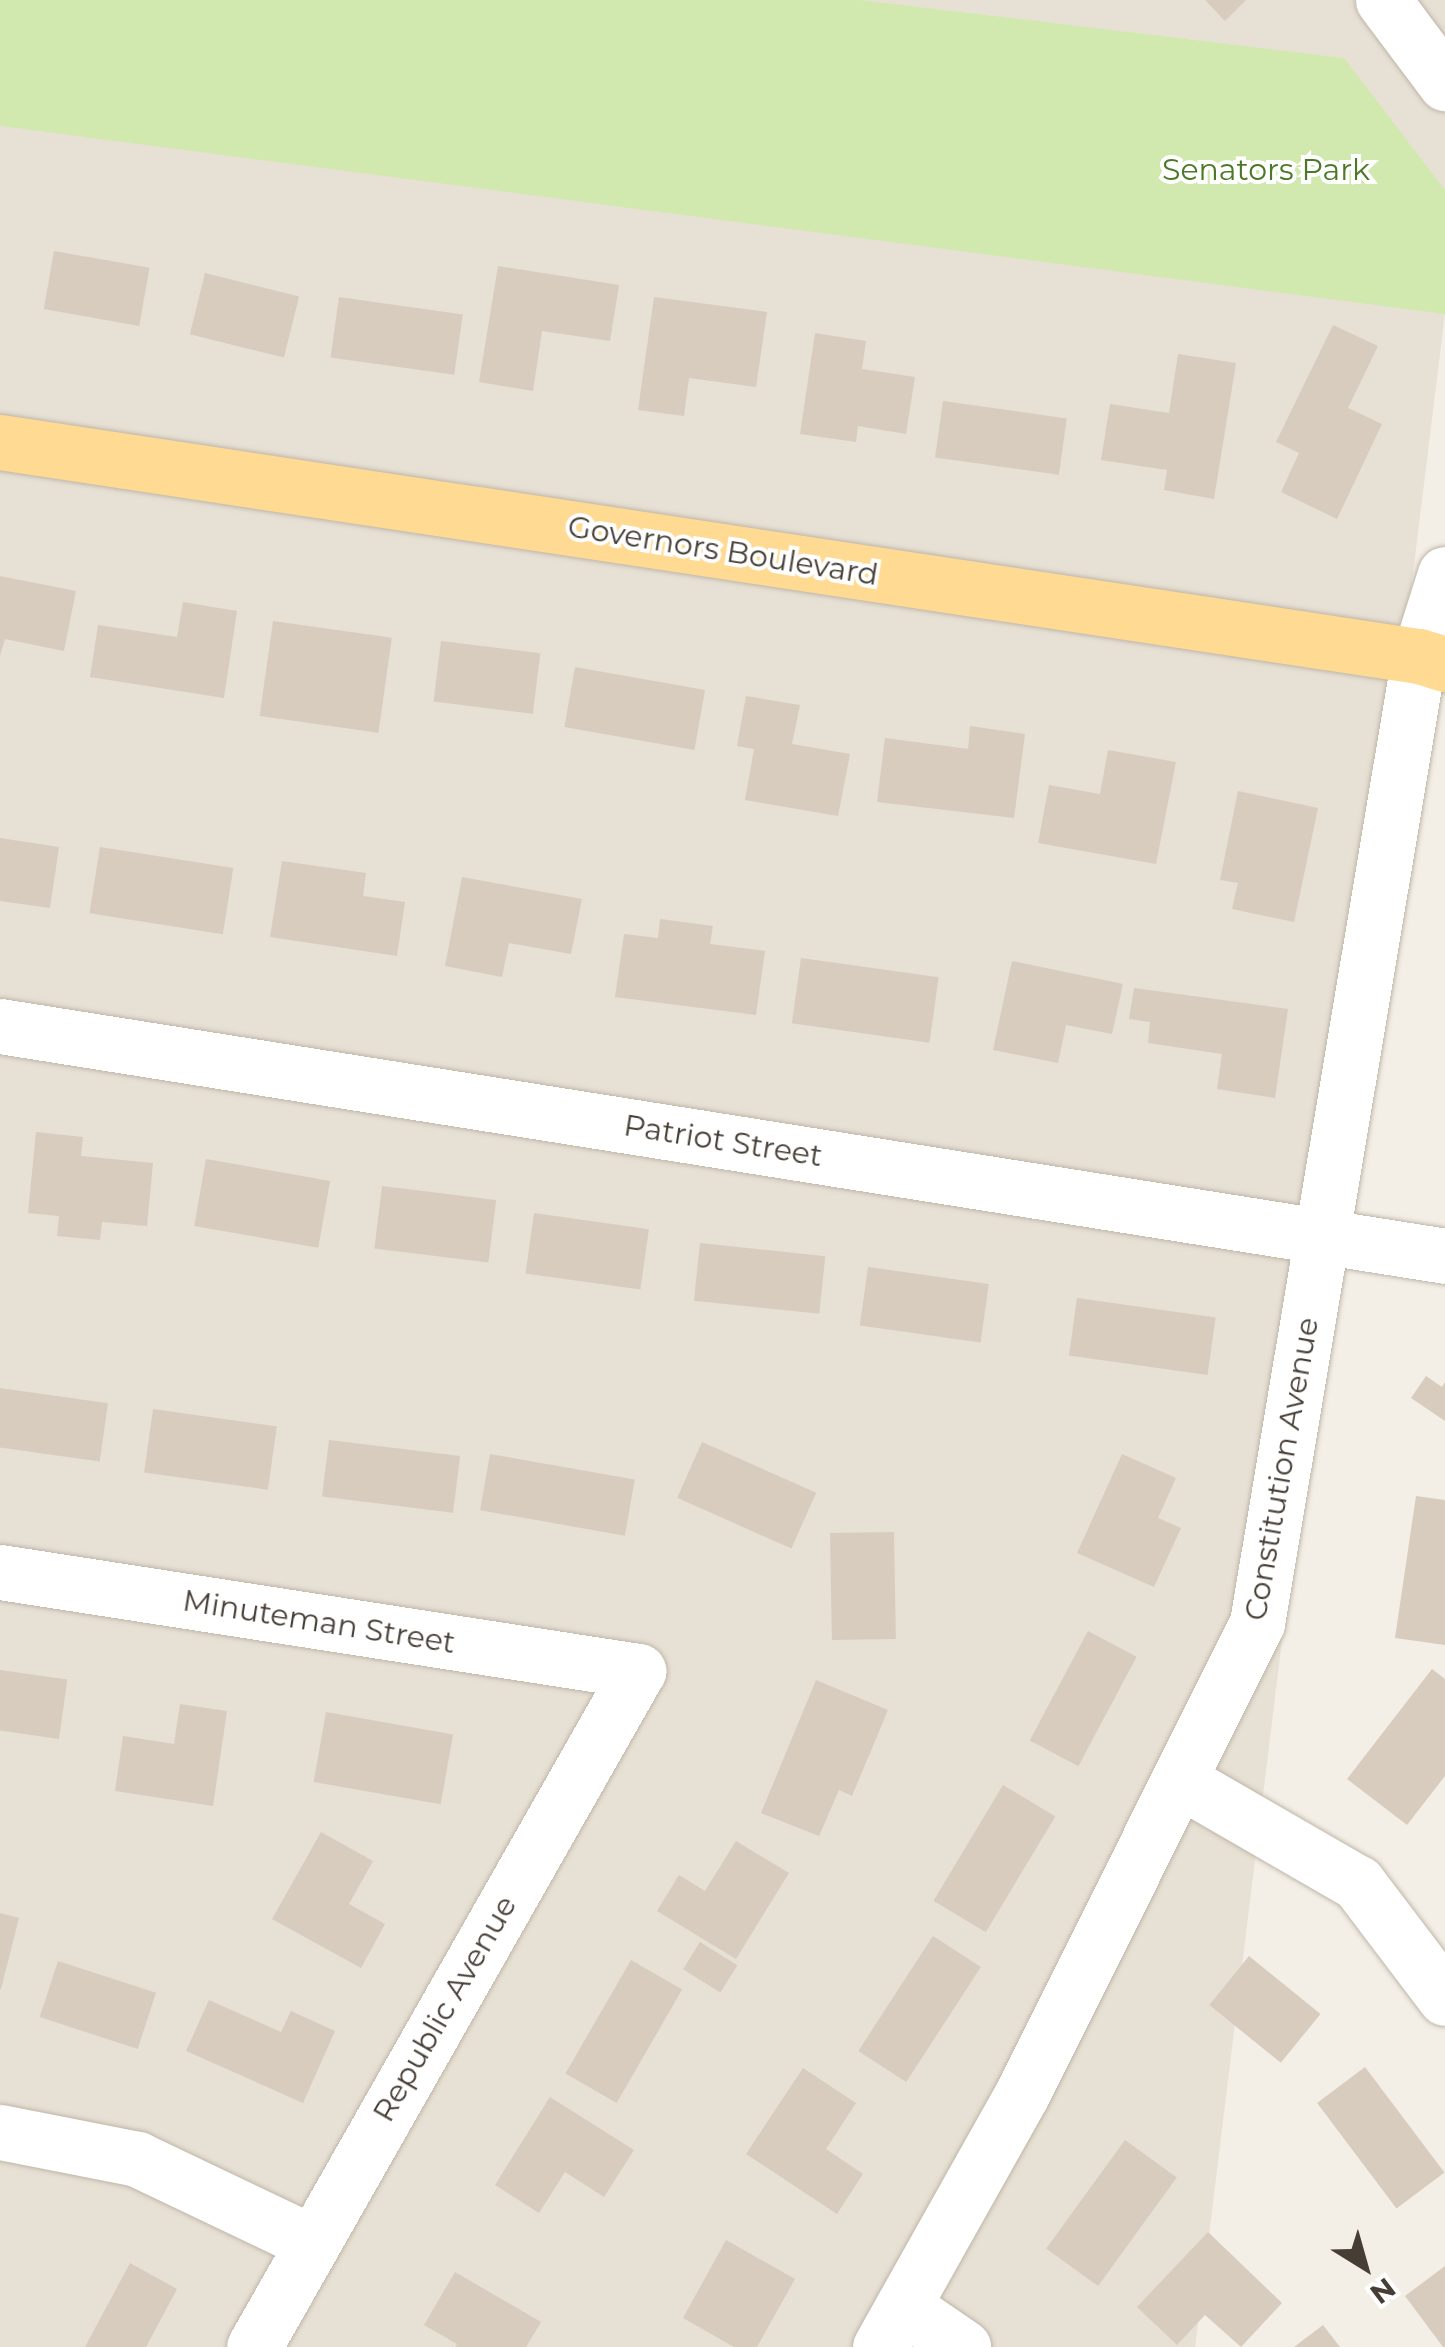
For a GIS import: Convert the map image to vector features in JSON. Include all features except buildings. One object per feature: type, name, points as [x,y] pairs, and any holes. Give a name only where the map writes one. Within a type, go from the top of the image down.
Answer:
[{"type":"main road","name":"Governors Boulevard","points":[[0,442],[1432,660]]},
{"type":"street","points":[[1383,0],[1445,83]]},
{"type":"street","name":"Constitution Avenue","points":[[892,2327],[1022,2094],[1257,1623],[1445,574]]},
{"type":"street","name":"Patriot Street","points":[[0,1026],[1445,1256]]},
{"type":"street","name":"Minuteman Street","points":[[0,1572],[638,1671]]},
{"type":"street","name":"Republic Avenue","points":[[254,2347],[638,1671]]},
{"type":"street","points":[[1181,1781],[1358,1883],[1445,1998]]},
{"type":"street","points":[[0,2132],[137,2159],[311,2242]]},
{"type":"street","points":[[892,2327],[963,2347]]},
{"type":"shaded area","points":[[861,0],[1445,0],[1445,190],[1343,58]]},
{"type":"shaded area","points":[[0,126],[1445,303],[1195,2347],[0,2347]]},
{"type":"green space","name":"Senators Park","points":[[0,0],[861,0],[1344,58],[1445,190],[1445,314],[0,126]]}]
